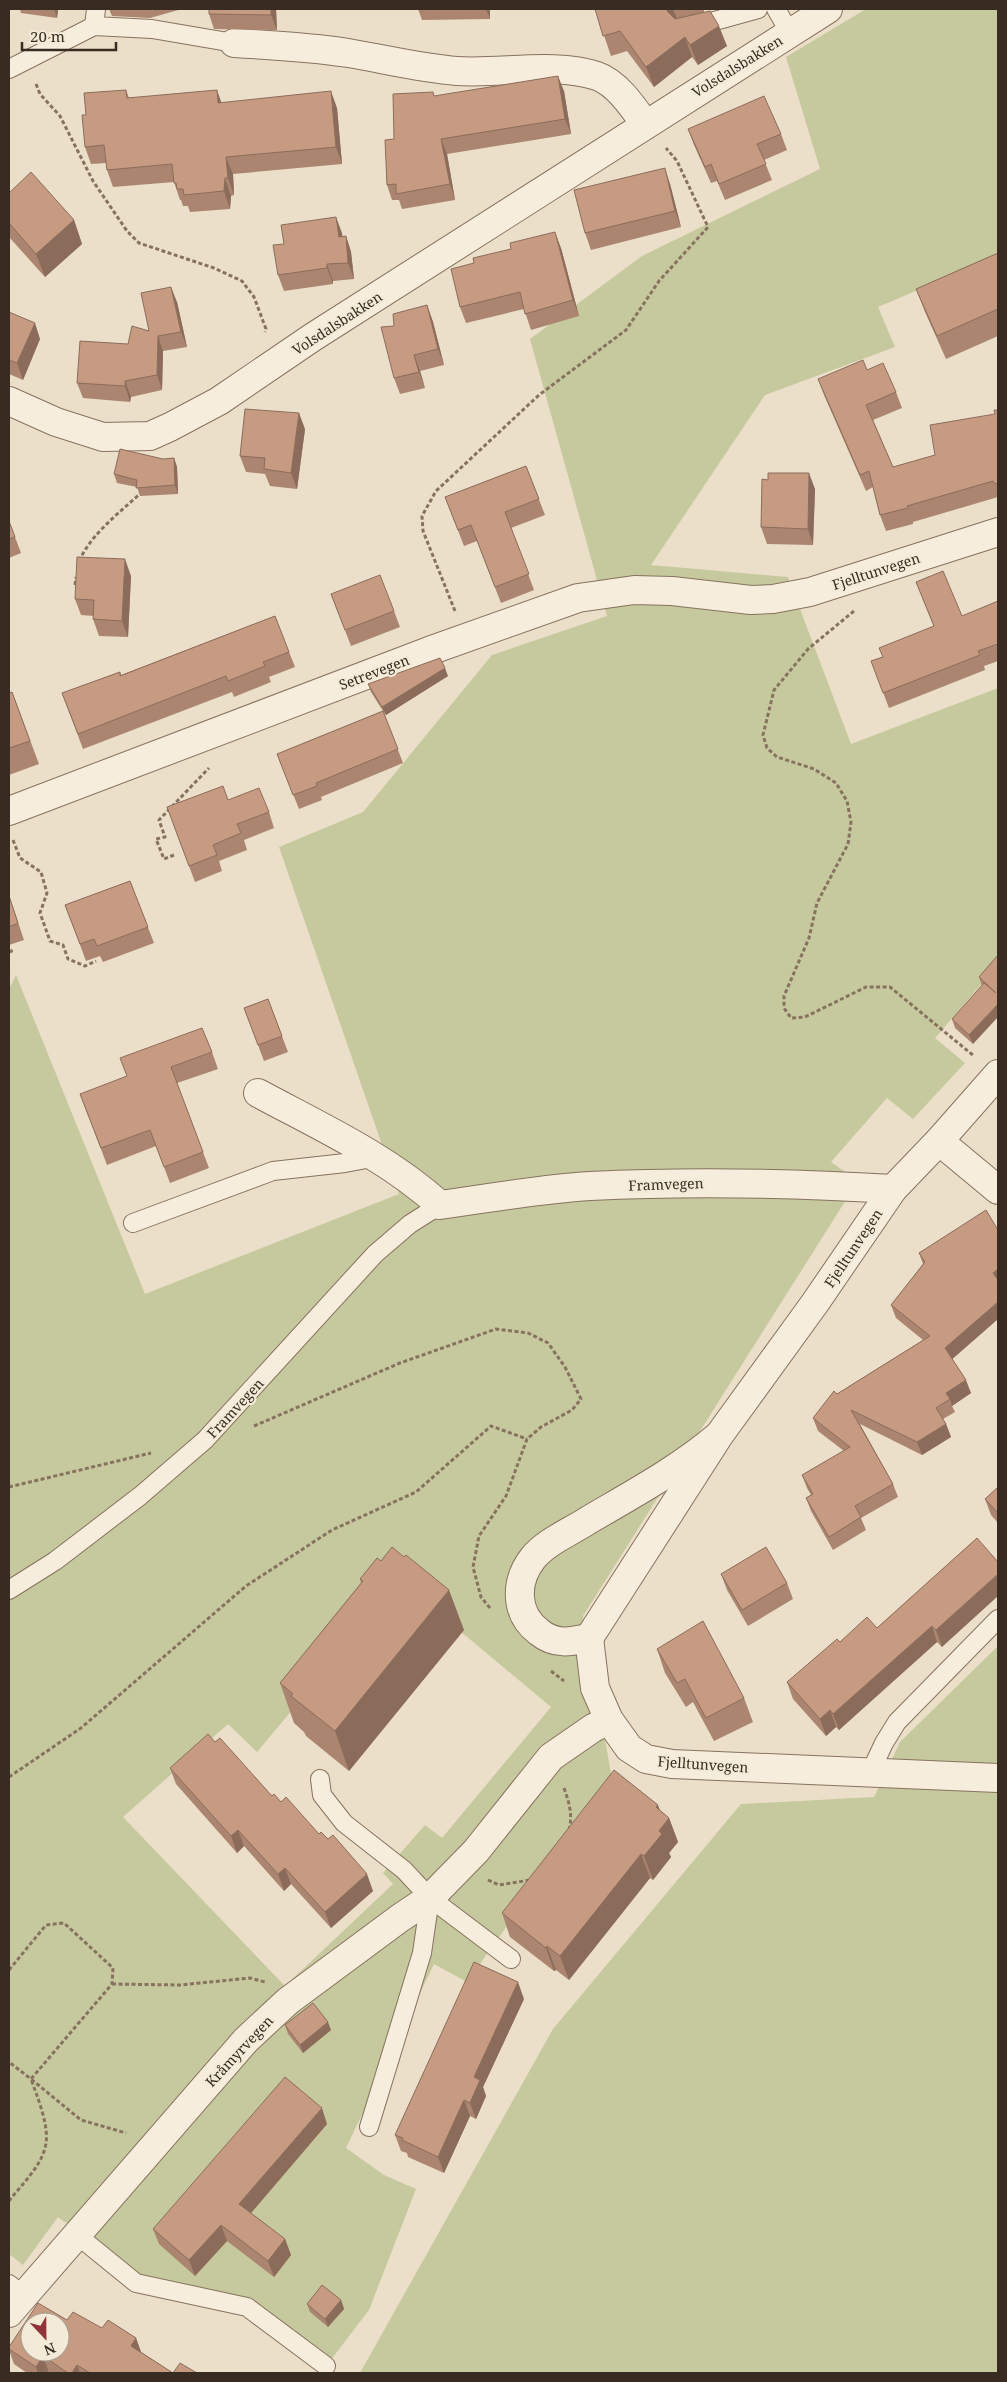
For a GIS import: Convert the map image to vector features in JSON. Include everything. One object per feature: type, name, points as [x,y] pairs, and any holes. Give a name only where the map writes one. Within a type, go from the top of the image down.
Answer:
[{"type":"street","name":"Volsdalsbakken","points":[[9,401],[56,422],[103,437],[129,438],[156,433],[219,401],[313,337],[828,9]]},
{"type":"street","points":[[234,43],[349,53],[425,68],[459,71],[581,72],[605,79],[626,98],[645,124]]},
{"type":"street","name":"Fjelltunvegen","points":[[751,600],[773,599],[810,592],[998,532]]},
{"type":"street","name":"Setrevegen","points":[[9,821],[207,737],[429,651],[578,598],[634,590],[672,590],[751,600]]},
{"type":"street","name":"Fjelltunvegen","points":[[989,1067],[939,1141],[893,1189],[815,1303],[720,1434],[589,1638],[595,1688],[609,1720],[629,1748],[646,1759],[672,1764],[998,1778]]},
{"type":"street","points":[[258,1092],[377,1157],[416,1183],[440,1205]]},
{"type":"street","points":[[939,1141],[998,1190]]},
{"type":"street","name":"Framvegen","points":[[440,1205],[546,1190],[610,1185],[739,1181],[893,1189]]},
{"type":"street","name":"Fjelltunvegen","points":[[589,1638],[564,1643],[546,1637],[537,1630],[523,1612],[519,1598],[522,1575],[534,1557],[558,1539],[696,1454],[720,1434]]},
{"type":"street","name":"Kråmyrvegen","points":[[13,2297],[77,2235],[246,2040],[288,2001],[430,1898],[476,1851],[551,1756],[593,1728],[609,1720]]},
{"type":"lane","points":[[685,29],[758,9]]},
{"type":"lane","points":[[776,9],[790,33]]},
{"type":"lane","points":[[9,69],[95,17],[234,43]]},
{"type":"lane","points":[[133,1223],[273,1171],[345,1164],[377,1157]]},
{"type":"lane","name":"Framvegen","points":[[9,1590],[55,1561],[140,1496],[205,1440],[375,1254],[410,1224],[440,1205]]},
{"type":"lane","points":[[870,1773],[884,1743],[897,1722],[998,1619]]},
{"type":"lane","points":[[320,1779],[322,1795],[344,1823],[404,1870],[430,1898],[511,1960]]},
{"type":"lane","points":[[368,2127],[422,1953],[430,1898]]},
{"type":"lane","points":[[77,2235],[136,2283],[247,2307],[326,2366]]},
{"type":"path","points":[[39,76],[36,82],[40,94],[60,116],[93,181],[127,231],[139,242],[214,268],[242,281],[254,297],[266,329],[262,338]]},
{"type":"path","points":[[458,616],[423,531],[422,516],[436,491],[539,395],[626,330],[659,280],[708,226],[677,161]]},
{"type":"path","points":[[78,565],[84,552],[101,530],[148,486]]},
{"type":"path","points":[[75,585],[76,575]]},
{"type":"path","points":[[858,606],[808,649],[774,690],[763,735],[767,748],[777,757],[814,769],[836,783],[847,801],[851,822],[848,844],[817,903],[809,938],[784,996],[784,1008],[791,1018],[805,1017],[866,987],[890,987],[989,1067]]},
{"type":"path","points":[[174,855],[164,859],[156,839],[165,837],[159,820],[213,764],[207,737]]},
{"type":"path","points":[[9,821],[20,858],[41,872],[47,892],[40,913],[50,941],[63,946],[68,960],[85,966],[96,961]]},
{"type":"path","points":[[9,952],[14,950]]},
{"type":"path","points":[[205,1440],[254,1426],[400,1363],[496,1329],[528,1333],[548,1343],[565,1367],[580,1399],[572,1410],[541,1427],[527,1439],[506,1496],[480,1536],[473,1567],[481,1597],[491,1609]]},
{"type":"path","points":[[9,1777],[81,1728],[246,1586],[332,1530],[416,1492],[491,1426],[527,1439]]},
{"type":"path","points":[[9,1487],[158,1451]]},
{"type":"path","points":[[560,1782],[570,1804],[571,1821],[568,1834]]},
{"type":"path","points":[[482,1875],[499,1885],[517,1884],[539,1876]]},
{"type":"path","points":[[9,1970],[46,1925],[64,1923],[113,1968],[112,1984],[31,2079]]},
{"type":"path","points":[[112,1984],[180,1985],[250,1978],[271,1983],[288,2001]]},
{"type":"path","points":[[9,2062],[81,2120],[141,2138],[153,2147]]},
{"type":"path","points":[[9,2201],[36,2167],[46,2142],[42,2112],[31,2079]]},
{"type":"green space","points":[[866,9],[998,9],[998,256],[878,307],[895,347],[765,395],[651,565],[788,577],[851,744],[998,688],[998,965],[935,1038],[965,1063],[913,1119],[887,1098],[831,1162],[858,1181],[583,1616],[612,1779],[467,1982],[434,1964],[346,2148],[384,2175],[416,2189],[369,2310],[330,2361],[252,2301],[138,2275],[58,2217],[23,2265],[9,2254],[9,989],[16,975],[145,1294],[399,1194],[279,847],[363,812],[492,655],[607,616],[530,339],[642,256],[820,169],[786,57]],"holes":[[[400,1581],[551,1707],[442,1838],[425,1825],[383,1873],[393,1884],[285,1986],[123,1817],[228,1724],[257,1752]]]},
{"type":"green space","points":[[998,1646],[998,2373],[360,2373],[553,2029],[741,1804],[874,1797],[900,1742]]},
{"type":"building","points":[[209,9],[271,9],[271,15],[209,14]]},
{"type":"building","points":[[595,9],[668,9],[667,11],[675,19],[710,11],[719,26],[690,45],[685,37],[646,67],[620,31],[603,36]]},
{"type":"building","points":[[558,76],[565,119],[441,139],[450,184],[396,194],[396,184],[387,185],[385,140],[394,139],[393,94],[433,92],[434,96]]},
{"type":"building","points":[[126,90],[127,98],[217,90],[218,103],[331,91],[336,147],[226,157],[228,178],[225,178],[224,191],[184,195],[183,189],[177,189],[176,183],[174,183],[172,164],[107,170],[104,145],[85,147],[82,115],[86,115],[84,93]]},
{"type":"building","points":[[764,96],[781,134],[757,144],[766,164],[719,184],[711,164],[705,167],[688,129]]},
{"type":"building","points":[[665,168],[675,211],[585,233],[574,190]]},
{"type":"building","points":[[31,172],[74,220],[36,254],[9,223],[9,193]]},
{"type":"building","points":[[336,217],[339,237],[346,236],[348,263],[327,264],[327,268],[278,275],[273,245],[284,244],[281,225]]},
{"type":"building","points":[[555,232],[573,300],[525,314],[520,292],[460,307],[451,269],[474,263],[473,258],[511,249],[510,243]]},
{"type":"building","points":[[998,253],[998,309],[937,336],[916,289]]},
{"type":"building","points":[[171,287],[181,332],[158,336],[157,375],[125,381],[125,386],[77,383],[80,341],[128,344],[132,326],[149,331],[141,293]]},
{"type":"building","points":[[427,305],[438,349],[414,355],[419,372],[394,378],[381,327],[394,326],[393,314]]},
{"type":"building","points":[[9,312],[35,323],[17,363],[9,360]]},
{"type":"building","points":[[863,360],[867,370],[883,363],[896,392],[866,405],[893,467],[935,455],[930,425],[995,414],[994,410],[998,410],[998,483],[995,484],[993,481],[880,515],[869,471],[860,475],[818,379]]},
{"type":"building","points":[[245,409],[299,413],[291,473],[264,469],[265,458],[240,456]]},
{"type":"building","points":[[120,449],[163,459],[174,458],[175,485],[136,488],[137,480],[114,474]]},
{"type":"building","points":[[526,466],[539,499],[505,512],[529,574],[495,587],[471,525],[458,530],[445,497]]},
{"type":"building","points":[[768,473],[809,473],[808,529],[761,527],[762,479],[768,480]]},
{"type":"building","points":[[9,521],[15,537],[9,539]]},
{"type":"building","points":[[77,557],[125,559],[122,621],[93,619],[94,600],[75,599]]},
{"type":"building","points":[[943,571],[962,616],[998,601],[998,644],[978,651],[980,655],[883,693],[871,661],[883,657],[879,648],[934,626],[916,582]]},
{"type":"building","points":[[380,575],[394,611],[345,630],[331,594]]},
{"type":"building","points":[[275,616],[289,652],[263,662],[265,666],[228,681],[226,676],[78,734],[62,693],[120,672],[120,676]]},
{"type":"building","points":[[440,658],[445,668],[382,707],[368,684]]},
{"type":"building","points":[[12,692],[30,741],[9,748],[9,693]]},
{"type":"building","points":[[383,711],[398,749],[316,783],[317,786],[293,795],[277,754]]},
{"type":"building","points":[[223,786],[228,800],[259,788],[269,812],[237,824],[241,833],[213,845],[217,855],[189,866],[167,807]]},
{"type":"building","points":[[130,881],[148,927],[97,946],[94,939],[80,944],[65,905]]},
{"type":"building","points":[[9,896],[18,923],[9,927]]},
{"type":"building","points":[[998,955],[998,1004],[969,1035],[952,1019],[984,983],[996,993],[979,977]]},
{"type":"building","points":[[268,999],[282,1036],[258,1045],[244,1008]]},
{"type":"building","points":[[202,1028],[212,1052],[171,1067],[203,1152],[164,1167],[150,1130],[101,1148],[80,1094],[127,1076],[120,1058]]},
{"type":"building","points":[[986,1210],[998,1230],[998,1269],[993,1273],[998,1280],[998,1302],[945,1348],[966,1380],[946,1393],[950,1399],[936,1408],[946,1424],[917,1442],[851,1410],[893,1484],[855,1506],[861,1517],[829,1537],[806,1498],[813,1494],[802,1475],[850,1447],[813,1418],[834,1391],[837,1394],[930,1336],[891,1305],[925,1262],[919,1253]]},
{"type":"building","points":[[998,1487],[998,1513],[985,1499]]},
{"type":"building","points":[[977,1538],[998,1562],[998,1574],[936,1630],[932,1626],[833,1714],[830,1710],[820,1719],[787,1682],[837,1639],[840,1642],[867,1617],[877,1628]]},
{"type":"building","points":[[392,1547],[404,1557],[406,1555],[449,1590],[335,1731],[291,1696],[293,1694],[280,1683],[363,1581],[360,1579],[377,1558],[381,1561]]},
{"type":"building","points":[[766,1547],[787,1583],[742,1610],[721,1574]]},
{"type":"building","points":[[703,1621],[744,1698],[706,1718],[685,1679],[677,1683],[657,1649]]},
{"type":"building","points":[[208,1734],[215,1742],[220,1738],[272,1796],[274,1794],[281,1802],[286,1797],[319,1834],[321,1832],[328,1839],[333,1835],[367,1874],[325,1912],[285,1868],[278,1874],[238,1830],[231,1836],[170,1768]]},
{"type":"building","points":[[614,1770],[658,1805],[656,1807],[669,1818],[659,1831],[662,1834],[644,1856],[641,1854],[560,1956],[547,1946],[546,1948],[502,1913]]},
{"type":"building","points":[[474,1962],[518,1982],[474,2077],[480,2080],[470,2103],[464,2100],[438,2157],[395,2135]]},
{"type":"building","points":[[313,2003],[328,2022],[300,2045],[285,2025]]},
{"type":"building","points":[[285,2077],[322,2108],[239,2204],[285,2239],[268,2261],[221,2225],[189,2260],[153,2229]]},
{"type":"building","points":[[322,2285],[341,2300],[325,2319],[307,2304]]},
{"type":"building","points":[[38,2303],[53,2312],[32,2312]]},
{"type":"building","points":[[73,2312],[102,2328],[108,2320],[136,2338],[131,2346],[173,2373],[90,2373],[77,2365],[72,2373],[68,2373],[52,2362],[70,2362],[70,2316]]},
{"type":"building","points":[[20,2330],[20,2356],[9,2349],[9,2347]]},
{"type":"building","points":[[28,2362],[39,2362],[36,2367]]},
{"type":"building","points":[[180,2363],[197,2373],[173,2373]]}]
